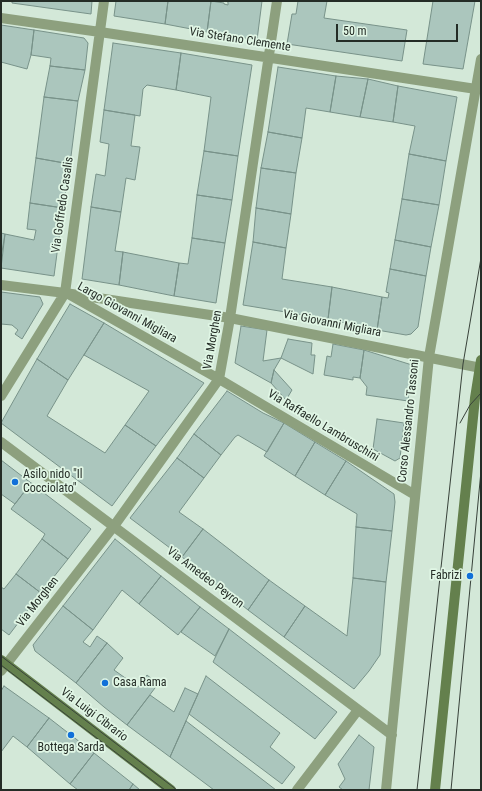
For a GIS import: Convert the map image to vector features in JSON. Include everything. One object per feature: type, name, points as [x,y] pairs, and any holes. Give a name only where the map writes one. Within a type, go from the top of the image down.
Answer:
[{"type":"main road","points":[[435,790],[475,398],[481,365]]},
{"type":"main road","name":"Via Luigi Cibrario","points":[[3,665],[171,790]]},
{"type":"street","name":"Via Goffredo Casalis","points":[[1,396],[65,293],[104,1]]},
{"type":"street","name":"Via Morghen","points":[[3,665],[114,526],[219,379],[230,318],[277,1]]},
{"type":"street","name":"Via Stefano Clemente","points":[[1,18],[476,89]]},
{"type":"street","name":"Corso Alessandro Tassoni","points":[[386,790],[429,357],[481,58]]},
{"type":"street","points":[[1,285],[65,293]]},
{"type":"street","name":"Largo Giovanni Migliara","points":[[65,293],[230,318]]},
{"type":"street","name":"Largo Giovanni Migliara","points":[[65,293],[219,379]]},
{"type":"street","name":"Via Giovanni Migliara","points":[[230,318],[429,357],[481,365]]},
{"type":"street","name":"Via Raffaello Lambruschini","points":[[219,379],[415,495]]},
{"type":"street","name":"Via Amedeo Peyron","points":[[1,442],[392,735]]},
{"type":"street","points":[[297,790],[358,710]]},
{"type":"building","points":[[12,1],[92,1],[91,14],[12,3]]},
{"type":"building","points":[[116,1],[168,1],[165,24],[114,16]]},
{"type":"building","points":[[168,1],[211,1],[207,32],[165,24]]},
{"type":"building","points":[[211,1],[228,5],[228,2],[225,1],[262,1],[257,40],[207,32]]},
{"type":"building","points":[[298,1],[327,1],[324,18],[407,30],[402,61],[287,44],[292,14],[296,14]]},
{"type":"building","points":[[433,1],[475,1],[463,69],[423,64]]},
{"type":"building","points":[[1,25],[34,30],[31,55],[27,69],[1,62]]},
{"type":"building","points":[[34,30],[84,38],[88,43],[85,70],[50,66],[51,58],[31,55]]},
{"type":"building","points":[[113,43],[181,53],[176,90],[147,85],[143,89],[140,116],[104,110]]},
{"type":"building","points":[[181,53],[252,65],[238,156],[204,151],[211,97],[176,90]]},
{"type":"building","points":[[50,66],[85,70],[78,101],[44,97]]},
{"type":"building","points":[[278,67],[336,76],[330,112],[306,108],[302,138],[268,132]]},
{"type":"building","points":[[336,76],[368,79],[360,117],[330,112]]},
{"type":"building","points":[[368,79],[398,86],[393,122],[360,117]]},
{"type":"building","points":[[398,86],[457,97],[446,161],[409,154],[415,126],[393,122]]},
{"type":"building","points":[[44,97],[78,101],[70,164],[36,158]]},
{"type":"building","points":[[104,110],[135,115],[131,146],[140,147],[135,180],[126,178],[121,212],[91,207],[96,174],[105,176],[109,144],[100,142]]},
{"type":"building","points":[[268,132],[302,138],[296,173],[261,168]]},
{"type":"building","points":[[204,151],[238,156],[232,200],[197,195]]},
{"type":"building","points":[[409,154],[446,161],[439,205],[402,199]]},
{"type":"building","points":[[36,158],[70,164],[63,208],[30,203]]},
{"type":"building","points":[[261,168],[296,173],[291,214],[256,208]]},
{"type":"building","points":[[197,195],[232,200],[225,243],[192,238]]},
{"type":"building","points":[[402,199],[439,205],[431,247],[395,240]]},
{"type":"building","points":[[30,203],[63,208],[54,276],[1,268],[5,234],[34,240],[36,230],[27,229]]},
{"type":"building","points":[[91,207],[121,212],[115,251],[123,252],[119,285],[82,279]]},
{"type":"building","points":[[256,208],[291,214],[286,248],[253,242]]},
{"type":"building","points":[[1,233],[5,234],[1,258]]},
{"type":"building","points":[[192,238],[225,243],[216,303],[174,296],[179,263],[188,264]]},
{"type":"building","points":[[395,240],[431,247],[426,276],[390,269]]},
{"type":"building","points":[[253,242],[286,248],[282,279],[332,287],[328,319],[243,305]]},
{"type":"building","points":[[123,252],[179,263],[174,296],[119,285]]},
{"type":"building","points":[[390,269],[426,276],[418,327],[411,334],[406,335],[377,330],[382,297],[388,298],[389,293],[386,292]]},
{"type":"building","points":[[332,287],[382,297],[377,330],[328,319]]},
{"type":"building","points":[[1,292],[40,297],[43,304],[22,339],[15,334],[18,330],[12,325],[1,324]]},
{"type":"building","points":[[70,304],[104,323],[68,380],[37,359]]},
{"type":"building","points":[[104,323],[204,383],[156,446],[125,425],[149,391],[84,355]]},
{"type":"building","points":[[241,326],[267,330],[263,361],[281,358],[274,370],[271,383],[235,363]]},
{"type":"building","points":[[288,339],[312,343],[311,355],[315,355],[313,374],[281,358]]},
{"type":"building","points":[[333,344],[364,350],[360,378],[353,377],[353,380],[324,375],[327,356],[331,357]]},
{"type":"building","points":[[364,350],[412,365],[408,401],[366,395],[367,387],[360,378]]},
{"type":"building","points":[[37,359],[68,380],[47,416],[105,453],[125,425],[156,446],[112,506],[1,423]]},
{"type":"building","points":[[274,370],[292,390],[286,400],[271,383]]},
{"type":"building","points":[[227,391],[263,413],[284,423],[267,452],[238,435],[221,455],[194,434]]},
{"type":"building","points":[[377,419],[404,423],[400,458],[395,461],[373,449]]},
{"type":"building","points":[[284,423],[315,442],[295,476],[264,456]]},
{"type":"building","points":[[194,434],[221,455],[204,478],[177,458]]},
{"type":"building","points":[[315,442],[346,461],[325,495],[295,476]]},
{"type":"building","points":[[177,458],[204,478],[179,512],[203,529],[182,557],[130,518]]},
{"type":"building","name":"Asilo nido \"Il Cocciolato\"","points":[[1,460],[31,483],[15,504],[1,494]]},
{"type":"building","points":[[346,461],[394,494],[395,502],[392,531],[356,527],[357,514],[325,495]]},
{"type":"building","points":[[31,483],[91,529],[68,559],[42,539],[45,534],[11,509]]},
{"type":"building","points":[[356,527],[392,531],[386,582],[353,578]]},
{"type":"building","points":[[203,529],[269,580],[248,610],[182,557]]},
{"type":"building","points":[[42,539],[68,559],[41,593],[16,574]]},
{"type":"building","points":[[115,539],[161,576],[139,604],[122,590],[93,630],[63,606]]},
{"type":"building","points":[[16,574],[41,593],[9,635],[1,629],[1,587],[4,589]]},
{"type":"building","points":[[161,576],[200,607],[178,635],[139,604]]},
{"type":"building","points":[[353,578],[386,582],[380,655],[354,689],[284,637],[305,606],[347,636]]},
{"type":"building","points":[[269,580],[305,606],[284,637],[248,610]]},
{"type":"building","name":"Casa Rama","points":[[63,606],[93,630],[83,642],[90,647],[97,636],[107,643],[76,683],[35,651],[33,645]]},
{"type":"building","points":[[200,607],[229,629],[215,656],[181,632]]},
{"type":"building","points":[[229,629],[337,712],[315,739],[213,662]]},
{"type":"building","name":"Casa Rama","points":[[107,643],[123,658],[114,670],[138,687],[147,675],[158,684],[127,725],[76,683]]},
{"type":"building","points":[[206,676],[280,733],[270,747],[295,767],[282,784],[189,714]]},
{"type":"building","points":[[4,686],[49,718],[27,747],[13,736],[1,752],[1,691]]},
{"type":"building","name":"Casa Rama","points":[[185,688],[198,694],[170,757],[127,725],[150,695],[174,712]]},
{"type":"building","points":[[49,718],[94,753],[70,784],[27,747]]},
{"type":"building","points":[[186,721],[276,790],[214,790],[170,757]]},
{"type":"building","points":[[359,735],[374,747],[369,790],[343,790],[339,787],[345,779],[338,764]]},
{"type":"building","points":[[94,753],[133,784],[129,790],[78,790],[70,784]]},
{"type":"building","points":[[133,784],[140,790],[129,790]]},
{"type":"tram line","points":[[417,790],[463,364],[481,258]]},
{"type":"tram line","points":[[460,423],[470,405],[481,393]]},
{"type":"tram line","points":[[451,790],[481,471]]},
{"type":"tram line","points":[[1,656],[177,790]]},
{"type":"tram line","points":[[1,665],[165,790]]},
{"type":"place","name":"Asilo nido \"Il Cocciolato\"","points":[[15,482]]},
{"type":"place","name":"Fabrizi","points":[[470,576]]},
{"type":"place","name":"Casa Rama","points":[[105,683]]},
{"type":"place","name":"Bottega Sarda","points":[[71,735]]}]
